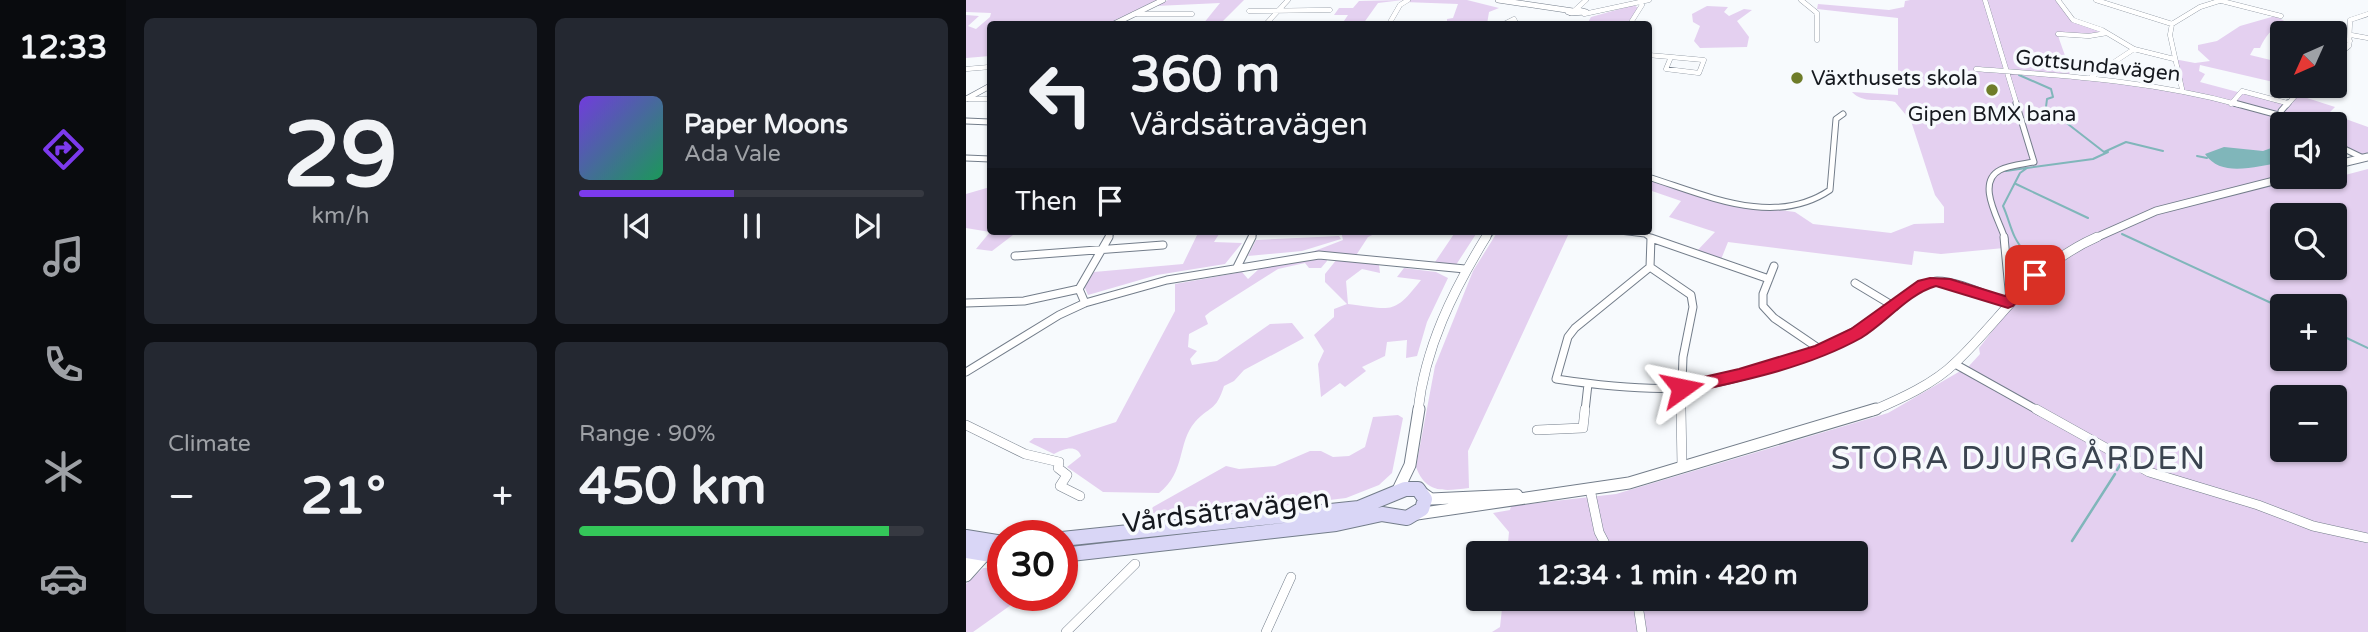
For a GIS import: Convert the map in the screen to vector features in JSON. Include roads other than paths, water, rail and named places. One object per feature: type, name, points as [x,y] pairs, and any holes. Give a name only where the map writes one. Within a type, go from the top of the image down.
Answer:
[{"type":"main road","points":[[1405,489],[1421,491],[1424,505],[1416,514],[1407,518],[1394,517],[1388,511],[1393,495],[1405,489]]},
{"type":"main road","name":"Vårdsätravägen","points":[[1078,537],[1359,508],[1393,495]]},
{"type":"main road","name":"Vårdsätravägen","points":[[1078,553],[1336,524],[1382,514],[1394,517]]},
{"type":"main road","points":[[966,537],[985,551]]},
{"type":"street","points":[[1121,21],[1163,0]]},
{"type":"street","points":[[1269,21],[1287,0]]},
{"type":"street","points":[[1391,21],[1400,5],[1408,0]]},
{"type":"street","points":[[1498,0],[1579,13],[1600,12],[1648,0]]},
{"type":"street","points":[[1579,13],[1586,0]]},
{"type":"street","points":[[1801,0],[1817,13],[1817,40]]},
{"type":"street","points":[[1985,0],[2034,162],[1999,170],[1991,183],[1990,204],[2004,234],[2006,247],[2005,285],[2009,302]]},
{"type":"street","points":[[2058,0],[2070,19],[2108,33],[2134,49],[2174,59]]},
{"type":"street","points":[[2096,0],[2172,24],[2200,7],[2222,1],[2281,16]]},
{"type":"street","points":[[1632,21],[1643,5]]},
{"type":"street","points":[[1249,11],[1331,10]]},
{"type":"street","points":[[1134,15],[1192,14]]},
{"type":"street","points":[[2347,49],[2351,35],[2348,26],[2350,20],[2368,14]]},
{"type":"street","points":[[2172,24],[2170,36],[2182,89]]},
{"type":"street","points":[[2058,34],[2089,36],[2108,33]]},
{"type":"street","points":[[2351,35],[2368,38]]},
{"type":"street","points":[[2090,78],[2134,49]]},
{"type":"street","points":[[1652,55],[1671,57],[1704,60],[1699,73],[1669,71],[1665,69],[1671,57]]},
{"type":"street","points":[[966,69],[987,67]]},
{"type":"street","points":[[966,75],[980,68]]},
{"type":"street","name":"Gottsundavägen","points":[[1976,69],[2182,89],[2270,113]]},
{"type":"street","points":[[966,99],[987,88]]},
{"type":"street","points":[[2231,104],[2242,91],[2287,103]]},
{"type":"street","points":[[966,99],[987,98]]},
{"type":"street","points":[[2281,112],[2292,98]]},
{"type":"street","points":[[1652,178],[1769,209],[1811,204],[1830,190],[1836,119],[1843,114]]},
{"type":"street","points":[[966,121],[987,122]]},
{"type":"street","points":[[2347,149],[2366,157]]},
{"type":"street","points":[[2347,162],[2366,157]]},
{"type":"street","points":[[966,158],[987,159]]},
{"type":"street","points":[[1416,514],[1629,483],[1860,416],[1902,398],[1955,364],[2009,302],[2053,260],[2129,221],[2270,182]]},
{"type":"street","points":[[966,303],[1024,301],[1079,289],[1110,235]]},
{"type":"street","points":[[1237,267],[1253,235]]},
{"type":"street","points":[[1393,495],[1402,486],[1410,465],[1426,363],[1465,269],[1487,235]]},
{"type":"street","points":[[1646,235],[1769,279]]},
{"type":"street","points":[[1650,267],[1651,238]]},
{"type":"street","points":[[1015,256],[1163,244]]},
{"type":"street","points":[[966,372],[1059,315],[1127,289],[1237,267],[1328,255],[1465,269]]},
{"type":"street","points":[[1774,266],[1763,306],[1774,318],[1821,350]]},
{"type":"street","points":[[1650,267],[1587,316],[1568,337],[1556,379],[1588,384],[1682,388],[1740,375],[1821,350],[1857,333],[1923,285],[1936,281],[2009,302]]},
{"type":"street","points":[[1650,267],[1691,295],[1693,307],[1684,346],[1682,467]]},
{"type":"street","points":[[1855,283],[1895,307]]},
{"type":"street","points":[[1079,289],[1085,303]]},
{"type":"street","points":[[1955,364],[2150,472],[2258,505],[2313,526],[2368,538]]},
{"type":"street","points":[[1537,430],[1583,428],[1588,384]]},
{"type":"street","points":[[966,425],[1025,454],[1059,462],[1058,468],[1067,475],[1060,486],[1080,496]]},
{"type":"street","points":[[1410,465],[1421,491],[1432,499],[1546,494]]},
{"type":"street","points":[[1590,489],[1605,541]]},
{"type":"street","points":[[966,576],[985,551]]},
{"type":"street","points":[[1066,632],[1135,564]]},
{"type":"street","points":[[1266,632],[1291,577]]},
{"type":"street","points":[[1639,611],[1642,632]]},
{"type":"water","points":[[2224,147],[2263,151],[2270,148],[2270,165],[2240,169],[2221,166],[2212,162],[2205,154]]},
{"type":"waterway","points":[[2019,75],[2051,89],[2053,97],[2047,99],[2046,107],[2104,152],[2126,142],[2163,151]]},
{"type":"waterway","points":[[2024,250],[2014,235],[2003,206],[2020,173],[2027,168],[2093,159],[2108,152]]},
{"type":"waterway","points":[[2197,156],[2207,158]]},
{"type":"waterway","points":[[2006,171],[2026,168]]},
{"type":"waterway","points":[[2016,184],[2088,218]]},
{"type":"waterway","points":[[2122,234],[2270,302]]},
{"type":"waterway","points":[[2347,338],[2368,348]]},
{"type":"waterway","points":[[2117,470],[2122,462]]},
{"type":"waterway","points":[[2072,541],[2115,474]]},
{"type":"place","name":"Växthusets skola","points":[[1797,78]]},
{"type":"place","name":"Gipen BMX bana","points":[[1992,90]]},
{"type":"district","name":"STORA DJURGÅRDEN","points":[[2019,459]]}]
